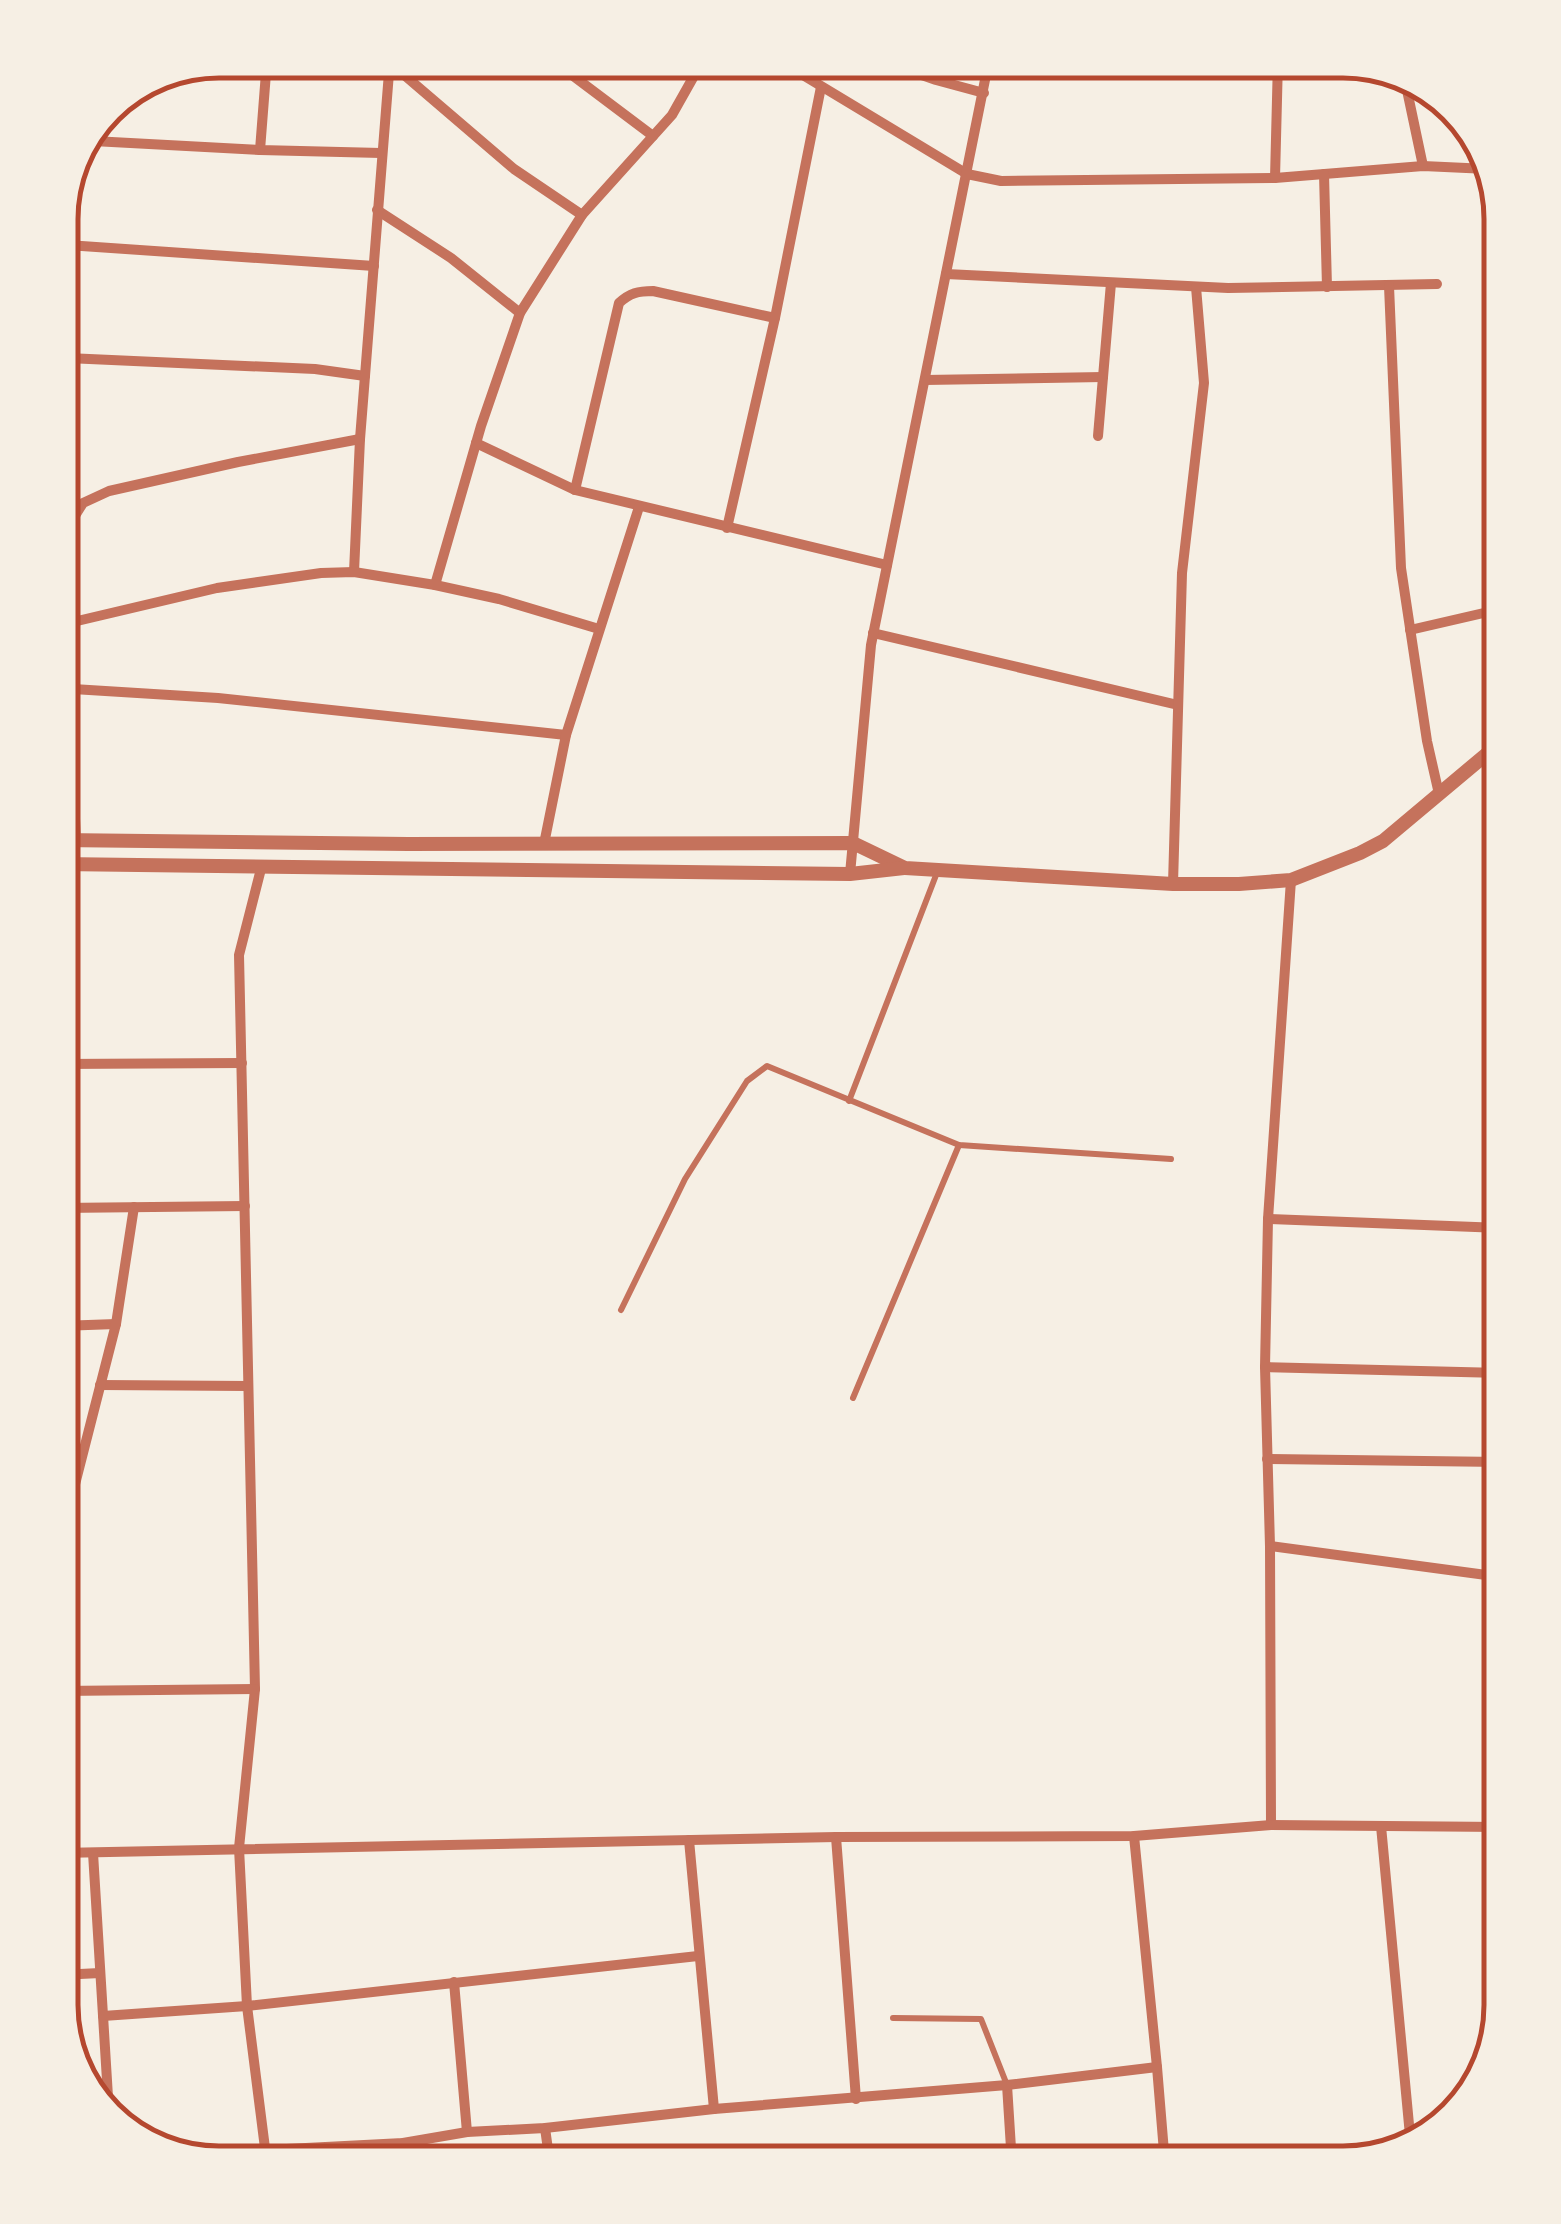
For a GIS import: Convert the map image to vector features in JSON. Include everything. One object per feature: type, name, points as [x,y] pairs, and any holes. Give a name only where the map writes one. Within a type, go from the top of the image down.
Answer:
[{"type":"street","points":[[260,150],[266,78]]},
{"type":"street","points":[[354,572],[360,439],[388,78]]},
{"type":"street","points":[[410,78],[514,169],[582,215]]},
{"type":"street","points":[[576,78],[653,136]]},
{"type":"street","points":[[435,585],[476,443],[520,313],[582,215],[672,115],[693,78]]},
{"type":"street","points":[[807,78],[967,174],[1001,182],[1274,178],[1423,166],[1474,168]]},
{"type":"street","points":[[930,78],[984,93]]},
{"type":"street","points":[[850,874],[874,633],[986,78]]},
{"type":"street","points":[[1274,178],[1277,78]]},
{"type":"street","points":[[727,528],[821,87]]},
{"type":"street","points":[[1408,94],[1423,166]]},
{"type":"street","points":[[101,141],[381,153]]},
{"type":"street","points":[[1324,174],[1327,286]]},
{"type":"street","points":[[378,210],[452,258],[520,313]]},
{"type":"street","points":[[78,245],[374,266]]},
{"type":"street","points":[[946,274],[1196,286],[1438,284]]},
{"type":"street","points":[[1098,436],[1111,282]]},
{"type":"street","points":[[1174,884],[1182,573],[1204,383],[1196,286]]},
{"type":"street","points":[[1389,286],[1401,568],[1426,741],[1438,794]]},
{"type":"street","points":[[576,490],[619,303],[628,295],[652,291],[774,318]]},
{"type":"street","points":[[78,359],[315,369],[365,376]]},
{"type":"street","points":[[925,380],[1103,376]]},
{"type":"street","points":[[78,512],[84,503],[109,492],[360,439]]},
{"type":"street","points":[[476,443],[576,490],[887,565]]},
{"type":"street","points":[[544,844],[566,735],[638,507]]},
{"type":"street","points":[[78,621],[217,588],[354,572],[499,599],[599,629]]},
{"type":"street","points":[[1410,630],[1484,613]]},
{"type":"street","points":[[874,633],[1178,705]]},
{"type":"street","points":[[78,689],[218,698],[566,735]]},
{"type":"street","points":[[78,864],[850,874],[905,868],[1174,884],[1292,880],[1383,841],[1484,756]]},
{"type":"street","points":[[78,840],[852,844],[905,868]]},
{"type":"street","points":[[262,865],[239,955],[255,1689],[239,1848],[248,2006],[266,2146]]},
{"type":"street","points":[[1272,1826],[1265,1367],[1268,1219],[1292,880]]},
{"type":"street","points":[[78,1064],[242,1063]]},
{"type":"street","points":[[78,1208],[244,1206]]},
{"type":"street","points":[[78,1472],[116,1324],[134,1207]]},
{"type":"street","points":[[1268,1219],[1484,1227]]},
{"type":"street","points":[[78,1325],[116,1324]]},
{"type":"street","points":[[1265,1367],[1484,1373]]},
{"type":"street","points":[[100,1385],[248,1386]]},
{"type":"street","points":[[1267,1459],[1484,1462]]},
{"type":"street","points":[[1270,1546],[1484,1576]]},
{"type":"street","points":[[78,1692],[255,1689]]},
{"type":"street","points":[[78,1853],[836,1837],[1134,1836],[1272,1826],[1484,1826]]},
{"type":"street","points":[[1381,1826],[1409,2130]]},
{"type":"street","points":[[1134,1836],[1163,2146]]},
{"type":"street","points":[[836,1837],[856,2098]]},
{"type":"street","points":[[689,1840],[714,2109]]},
{"type":"street","points":[[93,1853],[108,2092]]},
{"type":"street","points":[[103,2016],[248,2006],[698,1956]]},
{"type":"street","points":[[78,1974],[100,1973]]},
{"type":"street","points":[[454,1982],[467,2132]]},
{"type":"street","points":[[344,2146],[1157,2068]]},
{"type":"street","points":[[1008,2085],[1011,2146]]},
{"type":"street","points":[[545,2128],[548,2146]]},
{"type":"lane","points":[[849,1101],[938,869]]},
{"type":"lane","points":[[621,1310],[685,1178],[747,1080],[767,1066],[959,1145],[1171,1159]]},
{"type":"lane","points":[[852,1398],[959,1145]]},
{"type":"lane","points":[[893,2018],[980,2019],[1008,2085]]}]
